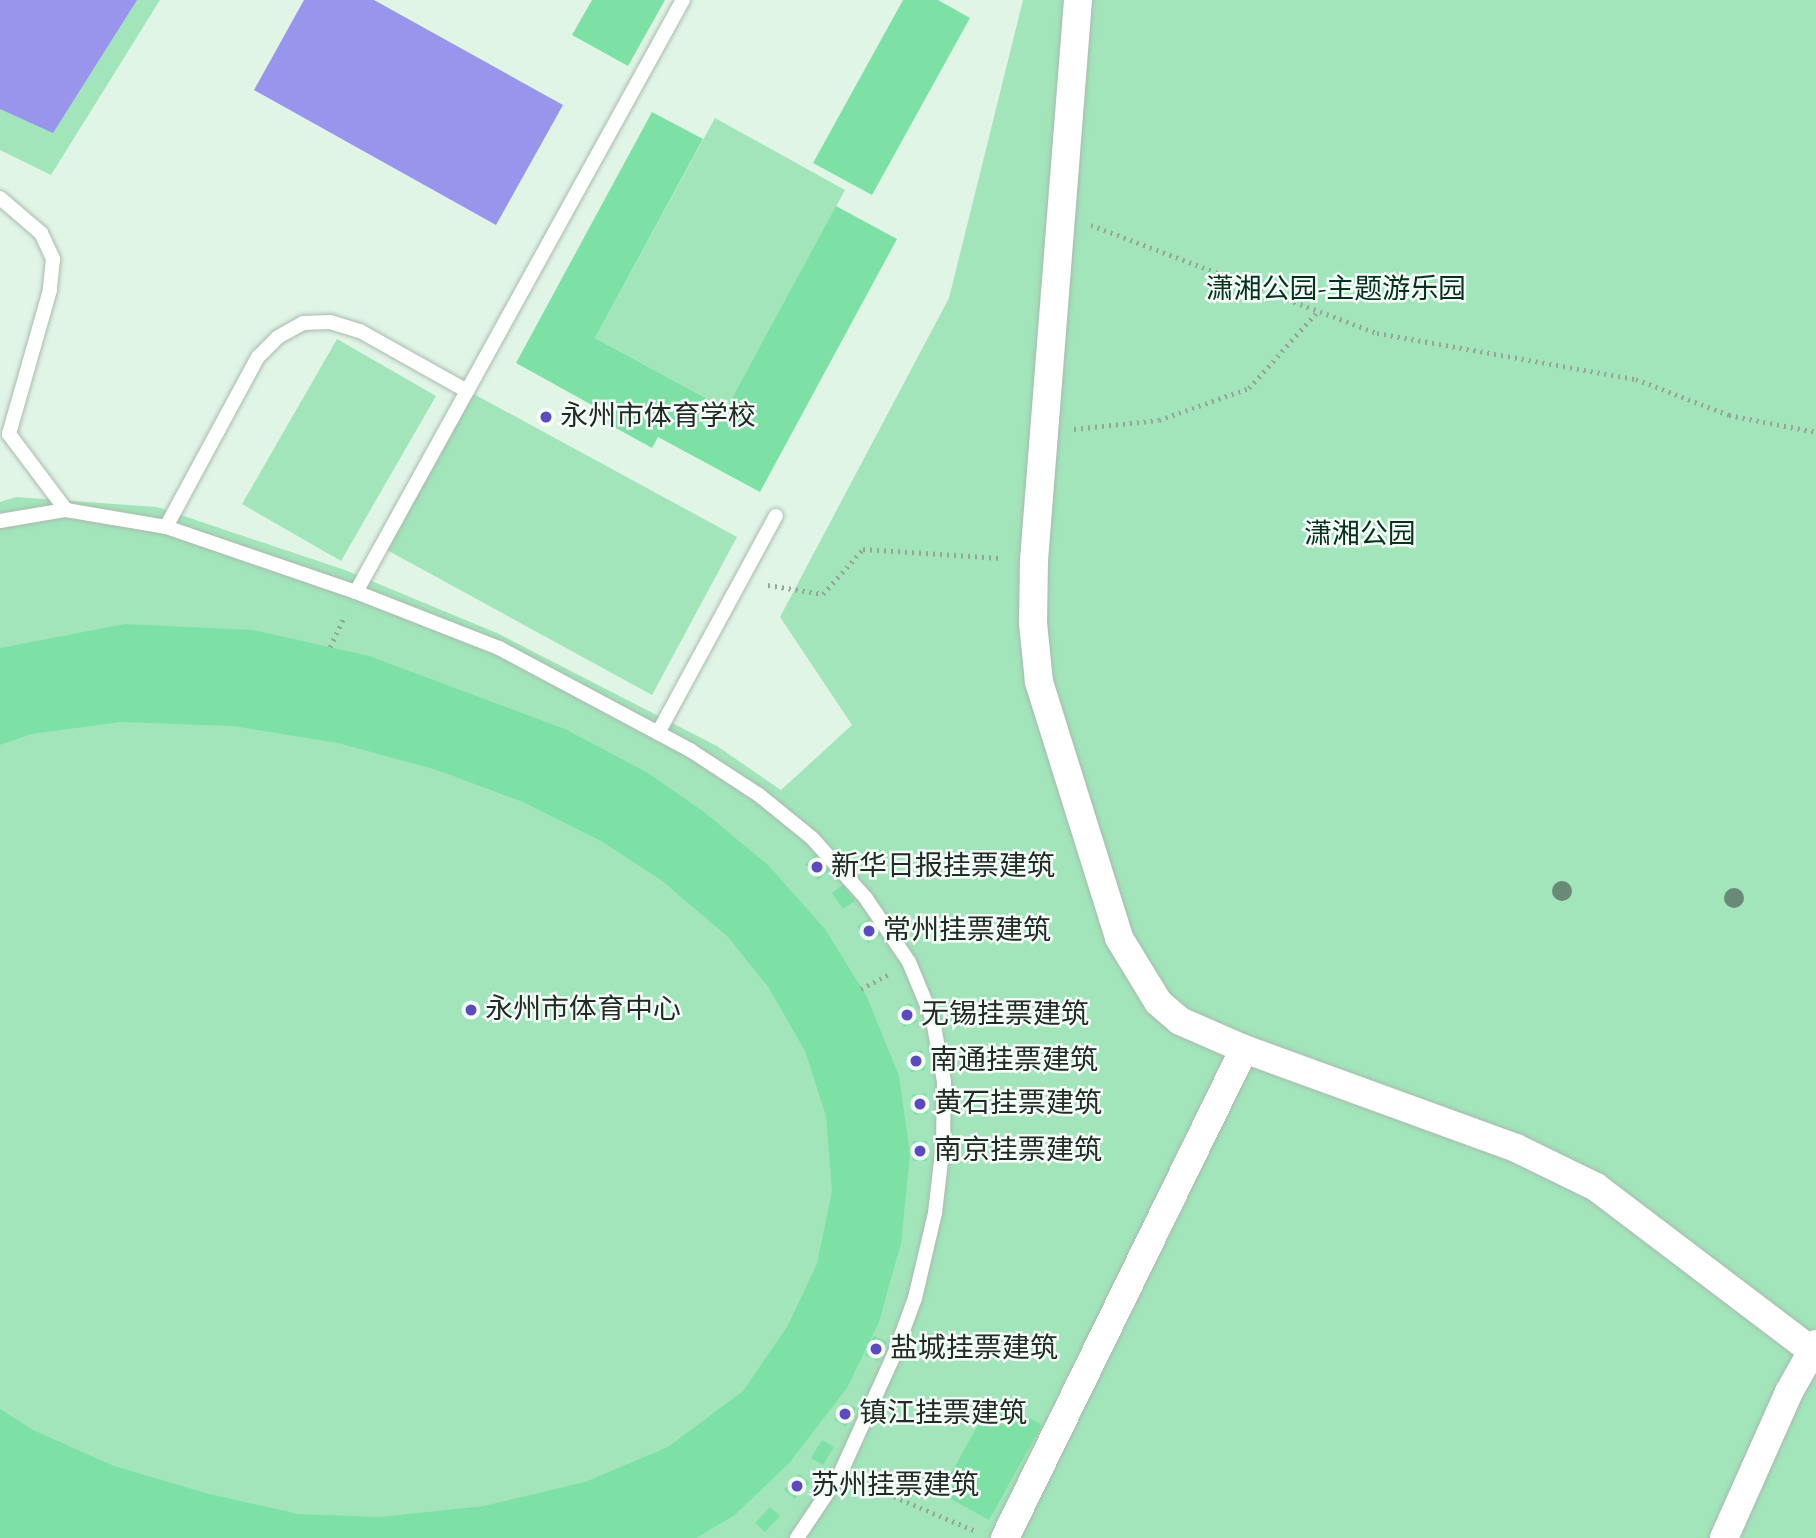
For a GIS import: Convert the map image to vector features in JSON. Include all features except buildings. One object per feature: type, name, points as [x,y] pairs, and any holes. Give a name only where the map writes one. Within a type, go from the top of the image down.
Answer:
[{"type":"street","points":[[1078,0],[1034,560],[1039,682],[1119,938],[1166,1009],[1180,1021],[1244,1049],[1516,1148],[1596,1187],[1813,1347],[1724,1538]]},
{"type":"street","points":[[993,1535],[1244,1049]]},
{"type":"lane","points":[[356,592],[683,0]]},
{"type":"lane","points":[[0,198],[41,233],[52,259],[50,290],[9,434],[0,448]]},
{"type":"lane","points":[[166,527],[258,357],[278,337],[303,323],[330,322],[360,331],[467,391]]},
{"type":"lane","points":[[9,434],[66,510]]},
{"type":"lane","points":[[0,521],[66,510],[166,527],[356,592],[499,648],[658,733],[759,795],[812,838],[865,897],[909,962],[933,1020],[944,1082],[943,1144],[935,1213],[899,1343],[840,1474],[797,1538]]},
{"type":"lane","points":[[658,733],[776,516]]},
{"type":"path","points":[[1061,213],[1377,333],[1636,379],[1729,415],[1816,432]]},
{"type":"path","points":[[1044,433],[1159,420],[1249,388],[1317,312]]},
{"type":"path","points":[[741,581],[823,594],[863,549],[1034,560]]},
{"type":"path","points":[[330,647],[356,592]]},
{"type":"path","points":[[840,1474],[993,1535]]},
{"type":"green space","points":[[0,0],[160,0],[51,175],[0,150]]},
{"type":"green space","points":[[1023,0],[1816,0],[1816,1538],[0,1538],[0,502],[16,497],[157,507],[345,570],[497,633],[717,746],[781,790],[852,725],[780,617],[949,298]]},
{"type":"green space","points":[[715,118],[845,190],[726,409],[595,338]]},
{"type":"green space","points":[[337,339],[436,396],[341,561],[242,504]]},
{"type":"green space","points":[[472,393],[737,537],[652,695],[387,550]]},
{"type":"shaded area","points":[[0,0],[137,0],[53,133],[0,109]]},
{"type":"shaded area","points":[[304,0],[374,0],[563,105],[496,225],[254,90]]},
{"type":"place","name":"永州市体育学校","points":[[546,417]]},
{"type":"place","name":"新华日报挂票建筑","points":[[817,867]]},
{"type":"place","name":"常州挂票建筑","points":[[869,931]]},
{"type":"place","name":"永州市体育中心","points":[[471,1010]]},
{"type":"place","name":"无锡挂票建筑","points":[[907,1015]]},
{"type":"place","name":"南通挂票建筑","points":[[916,1061]]},
{"type":"place","name":"黄石挂票建筑","points":[[920,1104]]},
{"type":"place","name":"南京挂票建筑","points":[[920,1151]]},
{"type":"place","name":"盐城挂票建筑","points":[[876,1349]]},
{"type":"place","name":"镇江挂票建筑","points":[[845,1414]]},
{"type":"place","name":"苏州挂票建筑","points":[[797,1486]]},
{"type":"park label","name":"潇湘公园-主题游乐园","points":[[1336,290]]},
{"type":"park label","name":"潇湘公园","points":[[1360,535]]}]
